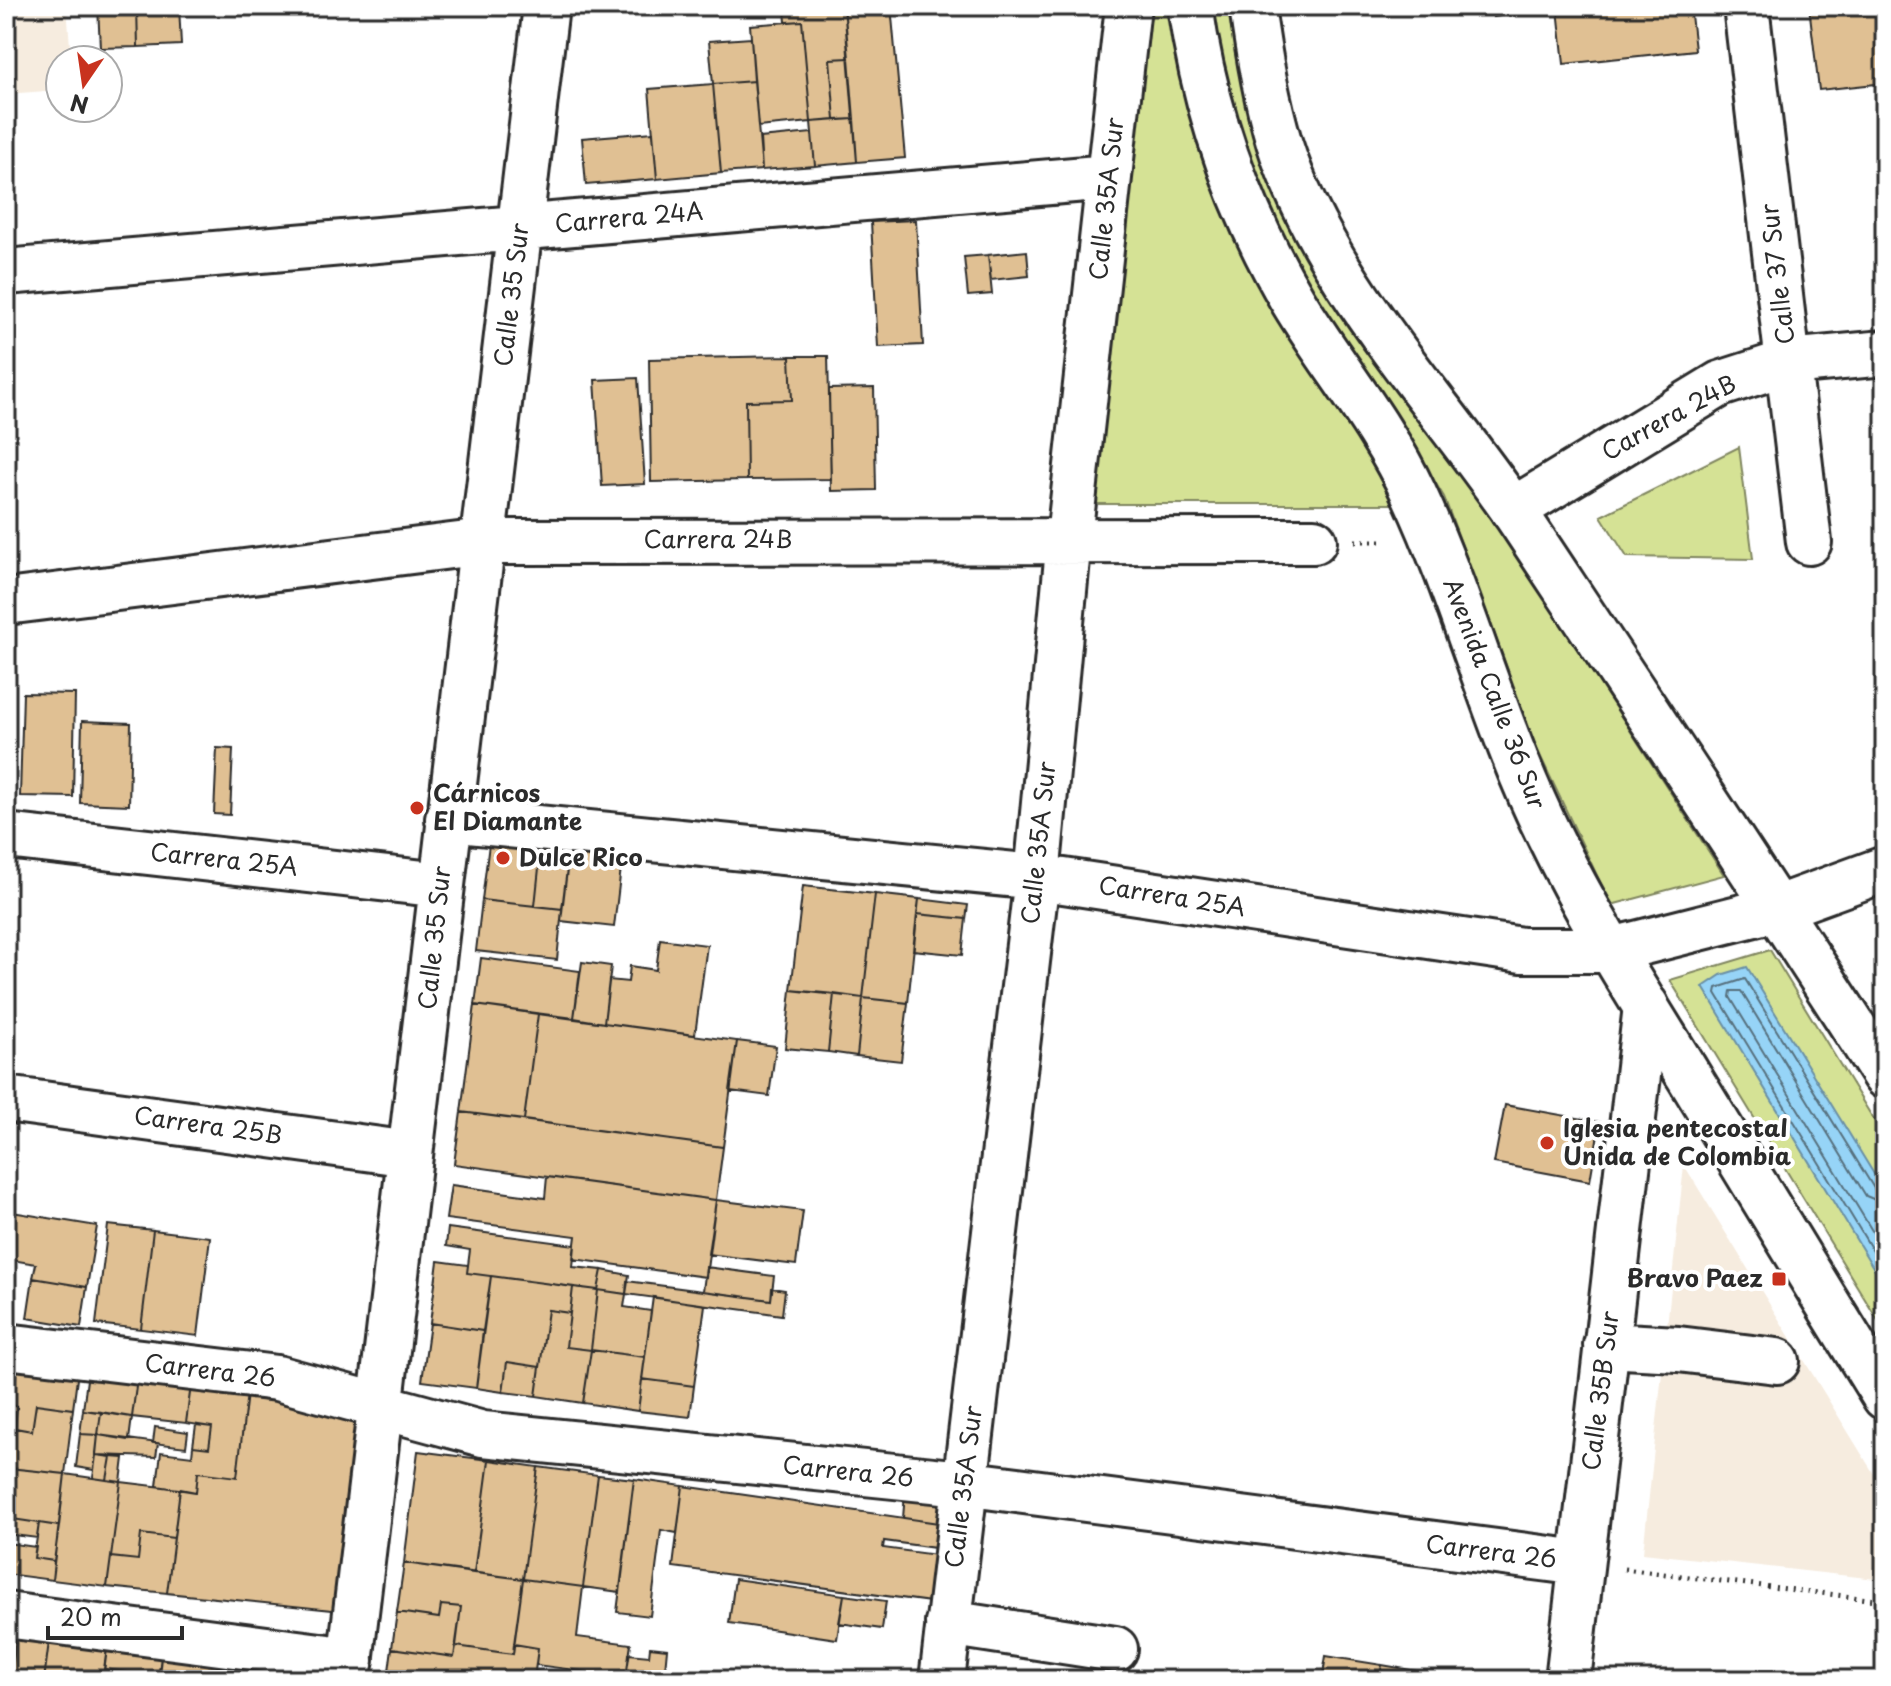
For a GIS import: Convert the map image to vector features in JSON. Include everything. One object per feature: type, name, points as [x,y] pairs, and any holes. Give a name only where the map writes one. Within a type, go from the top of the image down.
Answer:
[{"type":"street","name":"Calle 35 Sur","points":[[350,1670],[546,6]]},
{"type":"street","name":"Calle 35A Sur","points":[[942,1680],[1037,877],[1069,538],[1128,6]]},
{"type":"street","name":"Avenida Calle 36 Sur","points":[[1190,6],[1211,116],[1241,200],[1295,304],[1384,437],[1434,541],[1521,777],[1582,901],[1885,1397]]},
{"type":"street","points":[[1252,6],[1259,55],[1279,142],[1313,221],[1401,357],[1513,510],[1778,908],[1885,1076]]},
{"type":"street","name":"Calle 37 Sur","points":[[1746,6],[1809,542]]},
{"type":"street","name":"Carrera 24A","points":[[6,272],[1109,177]]},
{"type":"street","name":"Carrera 24B","points":[[1513,510],[1720,384],[1788,362],[1885,353]]},
{"type":"street","name":"Carrera 24B","points":[[6,602],[483,542],[1069,538],[1314,541]]},
{"type":"street","name":"Carrera 25A","points":[[448,819],[1037,877],[1522,950],[1612,950],[1778,908],[1885,869]]},
{"type":"street","name":"Carrera 25A","points":[[6,836],[442,885]]},
{"type":"street","name":"Calle 35B Sur","points":[[1568,1680],[1646,1006]]},
{"type":"street","name":"Carrera 25B","points":[[6,1099],[410,1154]]},
{"type":"street","points":[[1606,1345],[1678,1349],[1777,1361]]},
{"type":"street","name":"Carrera 26","points":[[6,1346],[277,1378],[483,1434],[963,1483],[1581,1563]]},
{"type":"street","points":[[6,1615],[350,1670]]},
{"type":"street","points":[[948,1623],[1115,1649]]},
{"type":"path","points":[[1314,541],[1434,541]]},
{"type":"path","name":"Carrera 26","points":[[1581,1563],[1885,1601]]},
{"type":"shaded area","points":[[6,6],[67,6],[70,44],[44,44],[44,91],[6,94]]},
{"type":"shaded area","points":[[1684,1165],[1885,1492],[1885,1580],[1643,1553]]},
{"type":"green space","points":[[1148,6],[1167,6],[1193,128],[1224,216],[1256,277],[1357,437],[1392,504],[1095,504]]},
{"type":"green space","points":[[1211,6],[1237,6],[1243,54],[1474,490],[1724,875],[1611,905],[1537,749],[1444,497],[1359,358],[1289,255],[1256,178],[1219,60]]},
{"type":"green space","points":[[1739,447],[1753,559],[1627,557],[1601,516]]},
{"type":"green space","points":[[1770,950],[1885,1138],[1885,1332],[1670,980]]},
{"type":"water","points":[[1747,967],[1885,1192],[1885,1287],[1703,987],[1721,975]]},
{"type":"building","points":[[98,6],[137,6],[138,47],[100,44]]},
{"type":"building","points":[[137,6],[179,6],[181,45],[138,47]]},
{"type":"building","points":[[844,6],[849,58],[830,59],[835,120],[811,122],[802,21],[786,22],[785,10]]},
{"type":"building","points":[[844,6],[891,6],[905,158],[857,162]]},
{"type":"building","points":[[937,6],[993,6],[993,9],[937,11]]},
{"type":"building","points":[[1492,6],[1530,6],[1531,12],[1493,17]]},
{"type":"building","points":[[1530,6],[1585,6],[1531,12]]},
{"type":"building","points":[[1690,6],[1695,50],[1564,64],[1558,9]]},
{"type":"building","points":[[1809,6],[1885,6],[1885,83],[1819,90]]},
{"type":"building","points":[[802,21],[811,122],[758,127],[750,25]]},
{"type":"building","points":[[751,38],[754,81],[713,84],[709,41]]},
{"type":"building","points":[[849,58],[854,119],[835,120],[830,59]]},
{"type":"building","points":[[754,81],[762,170],[721,173],[713,84]]},
{"type":"building","points":[[713,84],[721,173],[657,179],[649,89]]},
{"type":"building","points":[[854,119],[857,162],[815,166],[811,122]]},
{"type":"building","points":[[653,132],[657,179],[586,185],[582,138]]},
{"type":"building","points":[[812,133],[815,166],[762,170],[760,138]]},
{"type":"building","points":[[916,220],[923,345],[878,347],[871,222]]},
{"type":"building","points":[[1027,251],[1029,276],[991,280],[988,255]]},
{"type":"building","points":[[988,255],[992,294],[968,296],[964,257]]},
{"type":"building","points":[[790,356],[792,400],[746,401],[747,480],[651,482],[649,359]]},
{"type":"building","points":[[790,356],[828,356],[831,479],[747,480],[746,401],[792,400]]},
{"type":"building","points":[[638,378],[645,484],[602,486],[595,380]]},
{"type":"building","points":[[874,388],[876,490],[831,491],[829,389]]},
{"type":"building","points":[[23,693],[75,694],[73,797],[20,796]]},
{"type":"building","points":[[82,721],[131,723],[129,805],[80,803]]},
{"type":"building","points":[[217,748],[233,749],[230,815],[214,814]]},
{"type":"building","points":[[489,844],[541,849],[535,906],[482,900]]},
{"type":"building","points":[[541,849],[569,853],[562,909],[535,906]]},
{"type":"building","points":[[569,853],[622,859],[614,927],[561,921]]},
{"type":"building","points":[[803,886],[875,894],[863,998],[791,990]]},
{"type":"building","points":[[875,894],[919,899],[908,1003],[863,998]]},
{"type":"building","points":[[919,899],[968,905],[966,919],[917,914]]},
{"type":"building","points":[[482,900],[562,909],[557,960],[476,951]]},
{"type":"building","points":[[917,914],[966,919],[962,955],[913,950]]},
{"type":"building","points":[[660,939],[707,945],[695,1035],[604,1023],[609,980],[628,982],[630,966],[656,970]]},
{"type":"building","points":[[481,958],[580,971],[574,1018],[475,1005]]},
{"type":"building","points":[[582,962],[611,966],[604,1023],[574,1018]]},
{"type":"building","points":[[791,990],[834,994],[828,1052],[785,1048]]},
{"type":"building","points":[[834,994],[863,998],[857,1056],[828,1052]]},
{"type":"building","points":[[863,998],[908,1003],[901,1061],[857,1056]]},
{"type":"building","points":[[475,1005],[538,1014],[524,1120],[461,1112]]},
{"type":"building","points":[[538,1014],[737,1041],[723,1147],[524,1120]]},
{"type":"building","points":[[737,1041],[776,1046],[769,1096],[730,1091]]},
{"type":"building","name":"Iglesia pentecostal Unida de Colombia","points":[[1505,1105],[1600,1122],[1590,1181],[1494,1163]]},
{"type":"building","points":[[461,1112],[723,1147],[716,1200],[454,1164]]},
{"type":"building","points":[[547,1177],[716,1200],[706,1277],[573,1259],[576,1236],[446,1219],[451,1185],[545,1198]]},
{"type":"building","points":[[716,1200],[803,1211],[796,1265],[708,1254]]},
{"type":"building","points":[[6,1211],[97,1226],[87,1287],[33,1278],[36,1264],[6,1259]]},
{"type":"building","points":[[108,1225],[153,1230],[141,1329],[96,1324]]},
{"type":"building","points":[[448,1228],[575,1245],[573,1267],[602,1270],[598,1290],[467,1273],[470,1250],[446,1246]]},
{"type":"building","points":[[153,1230],[210,1237],[198,1336],[141,1329]]},
{"type":"building","points":[[438,1261],[468,1265],[467,1273],[491,1276],[483,1331],[430,1323]]},
{"type":"building","points":[[706,1267],[774,1276],[771,1300],[703,1291]]},
{"type":"building","points":[[602,1270],[629,1275],[626,1294],[598,1290]]},
{"type":"building","points":[[491,1276],[573,1287],[570,1313],[548,1310],[540,1367],[507,1362],[503,1392],[476,1388]]},
{"type":"building","points":[[33,1278],[87,1287],[81,1327],[27,1318]]},
{"type":"building","points":[[627,1281],[771,1300],[772,1288],[785,1290],[782,1315],[626,1294]]},
{"type":"building","points":[[573,1287],[598,1290],[591,1350],[566,1347]]},
{"type":"building","points":[[598,1290],[626,1294],[624,1307],[651,1311],[645,1357],[591,1350]]},
{"type":"building","points":[[653,1297],[705,1305],[694,1386],[642,1379]]},
{"type":"building","points":[[548,1310],[570,1313],[566,1347],[591,1350],[583,1403],[536,1396]]},
{"type":"building","points":[[430,1323],[483,1331],[476,1388],[422,1381]]},
{"type":"building","points":[[591,1350],[645,1357],[638,1411],[583,1403]]},
{"type":"building","points":[[6,1361],[17,1363],[12,1405],[6,1404]]},
{"type":"building","points":[[507,1362],[540,1367],[536,1396],[503,1392]]},
{"type":"building","points":[[17,1363],[78,1371],[73,1409],[36,1404],[32,1431],[15,1428],[17,1406],[12,1405]]},
{"type":"building","points":[[88,1372],[137,1379],[132,1417],[83,1410]]},
{"type":"building","points":[[137,1379],[191,1385],[186,1423],[132,1417]]},
{"type":"building","points":[[642,1379],[694,1386],[690,1417],[638,1411]]},
{"type":"building","points":[[191,1385],[247,1393],[237,1477],[198,1472],[196,1492],[157,1486],[161,1452],[192,1456],[193,1446],[209,1448],[212,1427],[186,1423]]},
{"type":"building","points":[[247,1393],[364,1411],[342,1602],[332,1610],[167,1593],[180,1489],[196,1492],[198,1472],[237,1477]]},
{"type":"building","points":[[6,1404],[17,1406],[15,1428],[6,1427]]},
{"type":"building","points":[[36,1404],[73,1409],[65,1474],[9,1468],[15,1428],[32,1431]]},
{"type":"building","points":[[83,1410],[101,1412],[98,1435],[80,1434]]},
{"type":"building","points":[[101,1412],[132,1417],[129,1440],[98,1435]]},
{"type":"building","points":[[196,1425],[212,1427],[209,1448],[193,1446]]},
{"type":"building","points":[[6,1427],[15,1428],[9,1468],[6,1467]]},
{"type":"building","points":[[155,1427],[188,1432],[186,1447],[153,1443]]},
{"type":"building","points":[[80,1434],[98,1435],[94,1470],[76,1467]]},
{"type":"building","points":[[98,1435],[158,1443],[156,1457],[96,1455]]},
{"type":"building","points":[[418,1451],[489,1460],[474,1573],[404,1563]]},
{"type":"building","points":[[96,1455],[111,1457],[107,1480],[93,1478]]},
{"type":"building","points":[[111,1457],[124,1458],[121,1482],[107,1480]]},
{"type":"building","points":[[489,1460],[538,1467],[523,1579],[474,1573]]},
{"type":"building","points":[[538,1467],[598,1475],[583,1587],[523,1579]]},
{"type":"building","points":[[9,1468],[65,1474],[59,1526],[6,1518]]},
{"type":"building","points":[[65,1474],[121,1482],[107,1587],[52,1580]]},
{"type":"building","points":[[598,1475],[634,1479],[620,1592],[583,1587]]},
{"type":"building","points":[[634,1479],[683,1486],[677,1533],[661,1530],[650,1616],[617,1612]]},
{"type":"building","points":[[121,1482],[180,1489],[174,1538],[141,1534],[138,1560],[111,1557]]},
{"type":"building","points":[[683,1486],[953,1525],[950,1550],[884,1541],[883,1548],[944,1556],[938,1603],[673,1567]]},
{"type":"building","points":[[905,1494],[956,1501],[953,1525],[903,1518]]},
{"type":"building","points":[[6,1518],[39,1523],[37,1538],[6,1534]]},
{"type":"building","points":[[39,1523],[59,1526],[54,1561],[34,1558]]},
{"type":"building","points":[[141,1534],[174,1538],[167,1593],[107,1587],[111,1557],[138,1560]]},
{"type":"building","points":[[7,1543],[36,1547],[34,1558],[54,1561],[52,1580],[6,1574]]},
{"type":"building","points":[[404,1563],[523,1579],[513,1654],[456,1646],[461,1607],[441,1605],[439,1618],[397,1612]]},
{"type":"building","points":[[523,1579],[583,1587],[577,1637],[631,1644],[626,1677],[536,1665],[538,1648],[514,1644]]},
{"type":"building","points":[[735,1579],[844,1595],[837,1639],[729,1623]]},
{"type":"building","points":[[844,1595],[886,1601],[882,1629],[839,1623]]},
{"type":"building","points":[[441,1605],[461,1607],[454,1657],[392,1648],[397,1612],[439,1618]]},
{"type":"building","points":[[6,1628],[17,1630],[11,1680],[6,1680]]},
{"type":"building","points":[[17,1630],[50,1634],[44,1680],[11,1680]]},
{"type":"building","points":[[50,1634],[108,1641],[103,1680],[44,1680]]},
{"type":"building","points":[[108,1641],[162,1648],[159,1676],[104,1669]]},
{"type":"building","points":[[514,1644],[538,1648],[535,1671],[583,1680],[455,1680],[389,1671],[392,1648],[454,1657],[456,1646],[513,1654]]},
{"type":"building","points":[[650,1647],[667,1649],[664,1680],[626,1680],[629,1654],[649,1656]]},
{"type":"building","points":[[162,1648],[219,1653],[216,1680],[158,1680]]},
{"type":"building","points":[[219,1653],[256,1658],[253,1680],[216,1680]]},
{"type":"building","points":[[279,1655],[336,1680],[276,1680]]},
{"type":"building","points":[[1326,1656],[1382,1665],[1379,1680],[1322,1680]]},
{"type":"building","points":[[256,1658],[279,1661],[276,1680],[253,1680]]},
{"type":"building","points":[[1382,1665],[1469,1680],[1379,1680]]},
{"type":"building","points":[[104,1669],[159,1676],[158,1680],[103,1680]]},
{"type":"building","points":[[389,1671],[455,1680],[388,1680]]},
{"type":"place","name":"Cárnicos El Diamante","points":[[417,808]]},
{"type":"place","name":"Dulce Rico","points":[[503,858]]},
{"type":"place","name":"Iglesia pentecostal Unida de Colombia","points":[[1547,1143]]},
{"type":"place","name":"Bravo Paez","points":[[1779,1279]]}]
